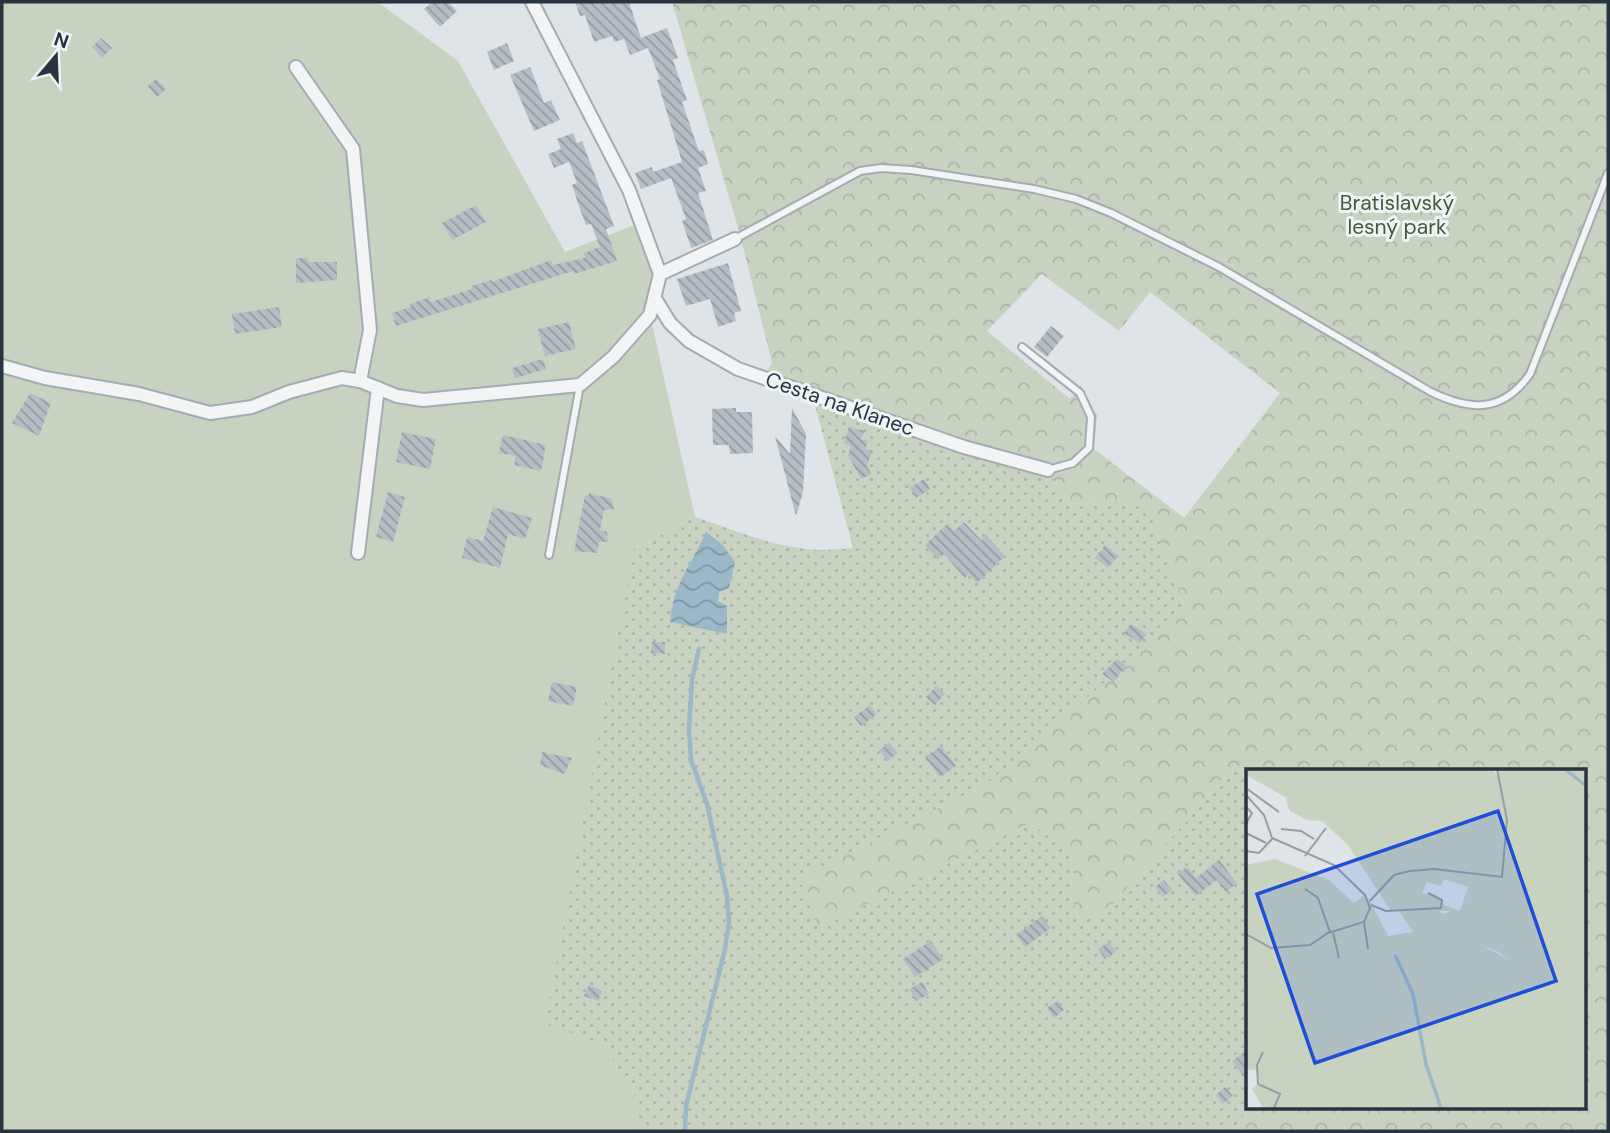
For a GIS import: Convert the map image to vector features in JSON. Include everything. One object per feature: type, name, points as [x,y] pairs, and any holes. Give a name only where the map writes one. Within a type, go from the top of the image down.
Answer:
[{"type":"street","points":[[2,366],[45,378],[139,394],[210,413],[252,407],[323,381],[342,378],[360,381],[408,398],[451,400],[580,385],[613,357],[650,315],[656,300],[660,274],[629,190],[532,2]]},
{"type":"street","points":[[296,68],[353,149],[370,330],[360,381]]},
{"type":"street","points":[[660,274],[735,239]]},
{"type":"street","name":"Cesta na Klanec","points":[[656,300],[670,323],[689,341],[738,369],[964,447],[1048,470]]},
{"type":"street","points":[[358,553],[378,388]]},
{"type":"lane","points":[[735,239],[860,172],[881,168],[1034,189],[1076,199],[1111,213],[1219,267],[1431,392],[1467,406],[1482,405],[1511,396],[1530,374],[1608,173]]},
{"type":"lane","points":[[1022,347],[1080,393],[1091,417],[1089,448],[1073,463],[1048,470]]},
{"type":"lane","points":[[549,555],[580,385]]},
{"type":"green space","points":[[2,2],[378,2],[458,61],[565,252],[632,226],[644,227],[660,274],[650,315],[695,517],[634,549],[603,1044],[643,1109],[631,1131],[2,1131]]},
{"type":"green space","name":"Bratislavský lesný park","points":[[672,2],[1608,2],[1608,1131],[1233,1131],[1248,1108],[1586,1108],[1586,769],[1246,769],[1246,772],[1236,764],[1107,911],[1080,921],[1070,896],[1075,853],[1029,823],[818,930],[798,878],[987,784],[1121,501],[1069,504],[1048,470],[763,378],[772,363],[739,231]],"holes":[[[1042,274],[1119,331],[1150,292],[1280,393],[1184,518],[1094,449],[1097,416],[1081,385],[1070,399],[987,331]]]},
{"type":"green space","points":[[812,394],[1048,470],[1069,504],[1121,501],[1146,504],[1187,611],[987,784],[799,878],[818,929],[1029,823],[1075,853],[1070,896],[1080,921],[1107,911],[1236,764],[1246,772],[1246,1108],[1248,1108],[1233,1131],[631,1131],[643,1109],[603,1044],[545,1024],[634,549],[695,517],[791,547],[831,550],[853,548]]},
{"type":"water","points":[[706,532],[722,544],[735,562],[729,588],[719,592],[718,601],[727,606],[727,634],[670,622],[679,585]]},
{"type":"building","points":[[432,2],[448,2],[457,11],[440,27],[424,9]]},
{"type":"building","points":[[575,2],[629,2],[641,38],[667,28],[678,58],[673,60],[687,100],[682,102],[699,151],[704,150],[708,164],[698,168],[706,191],[698,193],[713,240],[691,248],[682,221],[686,219],[671,178],[641,189],[635,173],[652,167],[653,172],[682,162],[657,80],[660,79],[648,48],[630,55],[624,39],[614,42],[612,36],[594,42],[585,15],[580,16]]},
{"type":"building","points":[[101,38],[112,48],[102,58],[92,47]]},
{"type":"building","points":[[507,43],[514,61],[494,70],[487,52]]},
{"type":"building","points":[[530,67],[544,103],[551,100],[560,120],[534,131],[510,75]]},
{"type":"building","points":[[156,79],[166,89],[157,97],[148,86]]},
{"type":"building","points":[[573,133],[577,143],[582,141],[614,226],[606,229],[617,261],[574,274],[573,271],[396,326],[392,313],[411,307],[410,304],[430,297],[431,302],[551,260],[552,265],[585,258],[584,253],[600,247],[591,224],[586,225],[581,212],[572,185],[577,183],[569,162],[554,168],[548,154],[561,149],[557,139]]},
{"type":"building","points":[[476,205],[486,222],[452,240],[442,223]]},
{"type":"building","points":[[296,258],[308,258],[308,262],[337,262],[337,280],[296,283]]},
{"type":"building","points":[[728,263],[741,311],[734,313],[736,321],[718,327],[710,299],[686,306],[677,279]]},
{"type":"building","points":[[279,307],[282,327],[235,334],[232,314]]},
{"type":"building","points":[[569,322],[576,349],[545,356],[538,329]]},
{"type":"building","points":[[1051,326],[1064,336],[1047,357],[1034,347]]},
{"type":"building","points":[[543,359],[546,369],[515,378],[512,368]]},
{"type":"building","points":[[30,393],[51,403],[39,436],[12,423]]},
{"type":"building","points":[[736,408],[736,412],[752,412],[753,453],[730,454],[729,445],[713,445],[712,409]]},
{"type":"building","points":[[792,408],[806,434],[803,492],[796,516],[775,436],[790,454]]},
{"type":"building","points":[[849,427],[864,431],[861,439],[868,441],[865,449],[872,451],[867,466],[871,474],[861,479],[848,455],[851,446],[844,443]]},
{"type":"building","points":[[402,432],[436,439],[430,469],[396,462]]},
{"type":"building","points":[[503,435],[546,445],[541,471],[514,465],[516,456],[499,453]]},
{"type":"building","points":[[924,479],[930,489],[916,498],[910,488]]},
{"type":"building","points":[[388,492],[405,497],[393,542],[376,537]]},
{"type":"building","points":[[589,493],[612,499],[614,509],[604,510],[600,530],[607,532],[608,542],[599,542],[597,553],[574,551],[585,495],[588,496]]},
{"type":"building","points":[[493,507],[532,518],[525,539],[508,534],[500,568],[462,558],[467,537],[483,541]]},
{"type":"building","points":[[964,522],[981,540],[986,535],[1005,556],[977,583],[969,574],[965,578],[944,554],[938,559],[925,545],[947,524],[954,531]]},
{"type":"building","points":[[1105,545],[1118,556],[1108,568],[1095,558]]},
{"type":"building","points":[[1131,624],[1147,634],[1140,643],[1124,633]]},
{"type":"building","points":[[652,642],[665,642],[665,654],[651,653]]},
{"type":"building","points":[[1117,659],[1126,666],[1114,682],[1102,674]]},
{"type":"building","points":[[552,682],[577,687],[573,706],[548,701]]},
{"type":"building","points":[[936,686],[945,694],[935,705],[926,697]]},
{"type":"building","points":[[870,705],[877,714],[861,726],[854,717]]},
{"type":"building","points":[[889,743],[898,753],[888,761],[879,750]]},
{"type":"building","points":[[941,746],[956,766],[940,777],[925,757]]},
{"type":"building","points":[[542,752],[572,758],[564,774],[540,765]]},
{"type":"building","points":[[1219,860],[1237,883],[1226,892],[1217,880],[1195,896],[1178,874],[1187,867],[1196,878]]},
{"type":"building","points":[[1164,880],[1172,890],[1163,897],[1155,887]]},
{"type":"building","points":[[1042,916],[1051,928],[1025,947],[1016,935]]},
{"type":"building","points":[[931,941],[943,959],[915,977],[903,959]]},
{"type":"building","points":[[1109,942],[1116,952],[1105,959],[1098,949]]},
{"type":"building","points":[[922,982],[929,994],[916,1001],[909,989]]},
{"type":"building","points":[[589,985],[602,991],[598,1001],[584,996]]},
{"type":"building","points":[[1058,1001],[1064,1010],[1054,1018],[1047,1008]]},
{"type":"building","points":[[1246,1050],[1246,1078],[1232,1061]]},
{"type":"building","points":[[1225,1087],[1233,1096],[1223,1104],[1216,1095]]},
{"type":"waterway","points":[[685,1131],[686,1106],[725,949],[729,922],[727,896],[707,804],[691,760],[689,729],[692,680],[699,649]]}]
